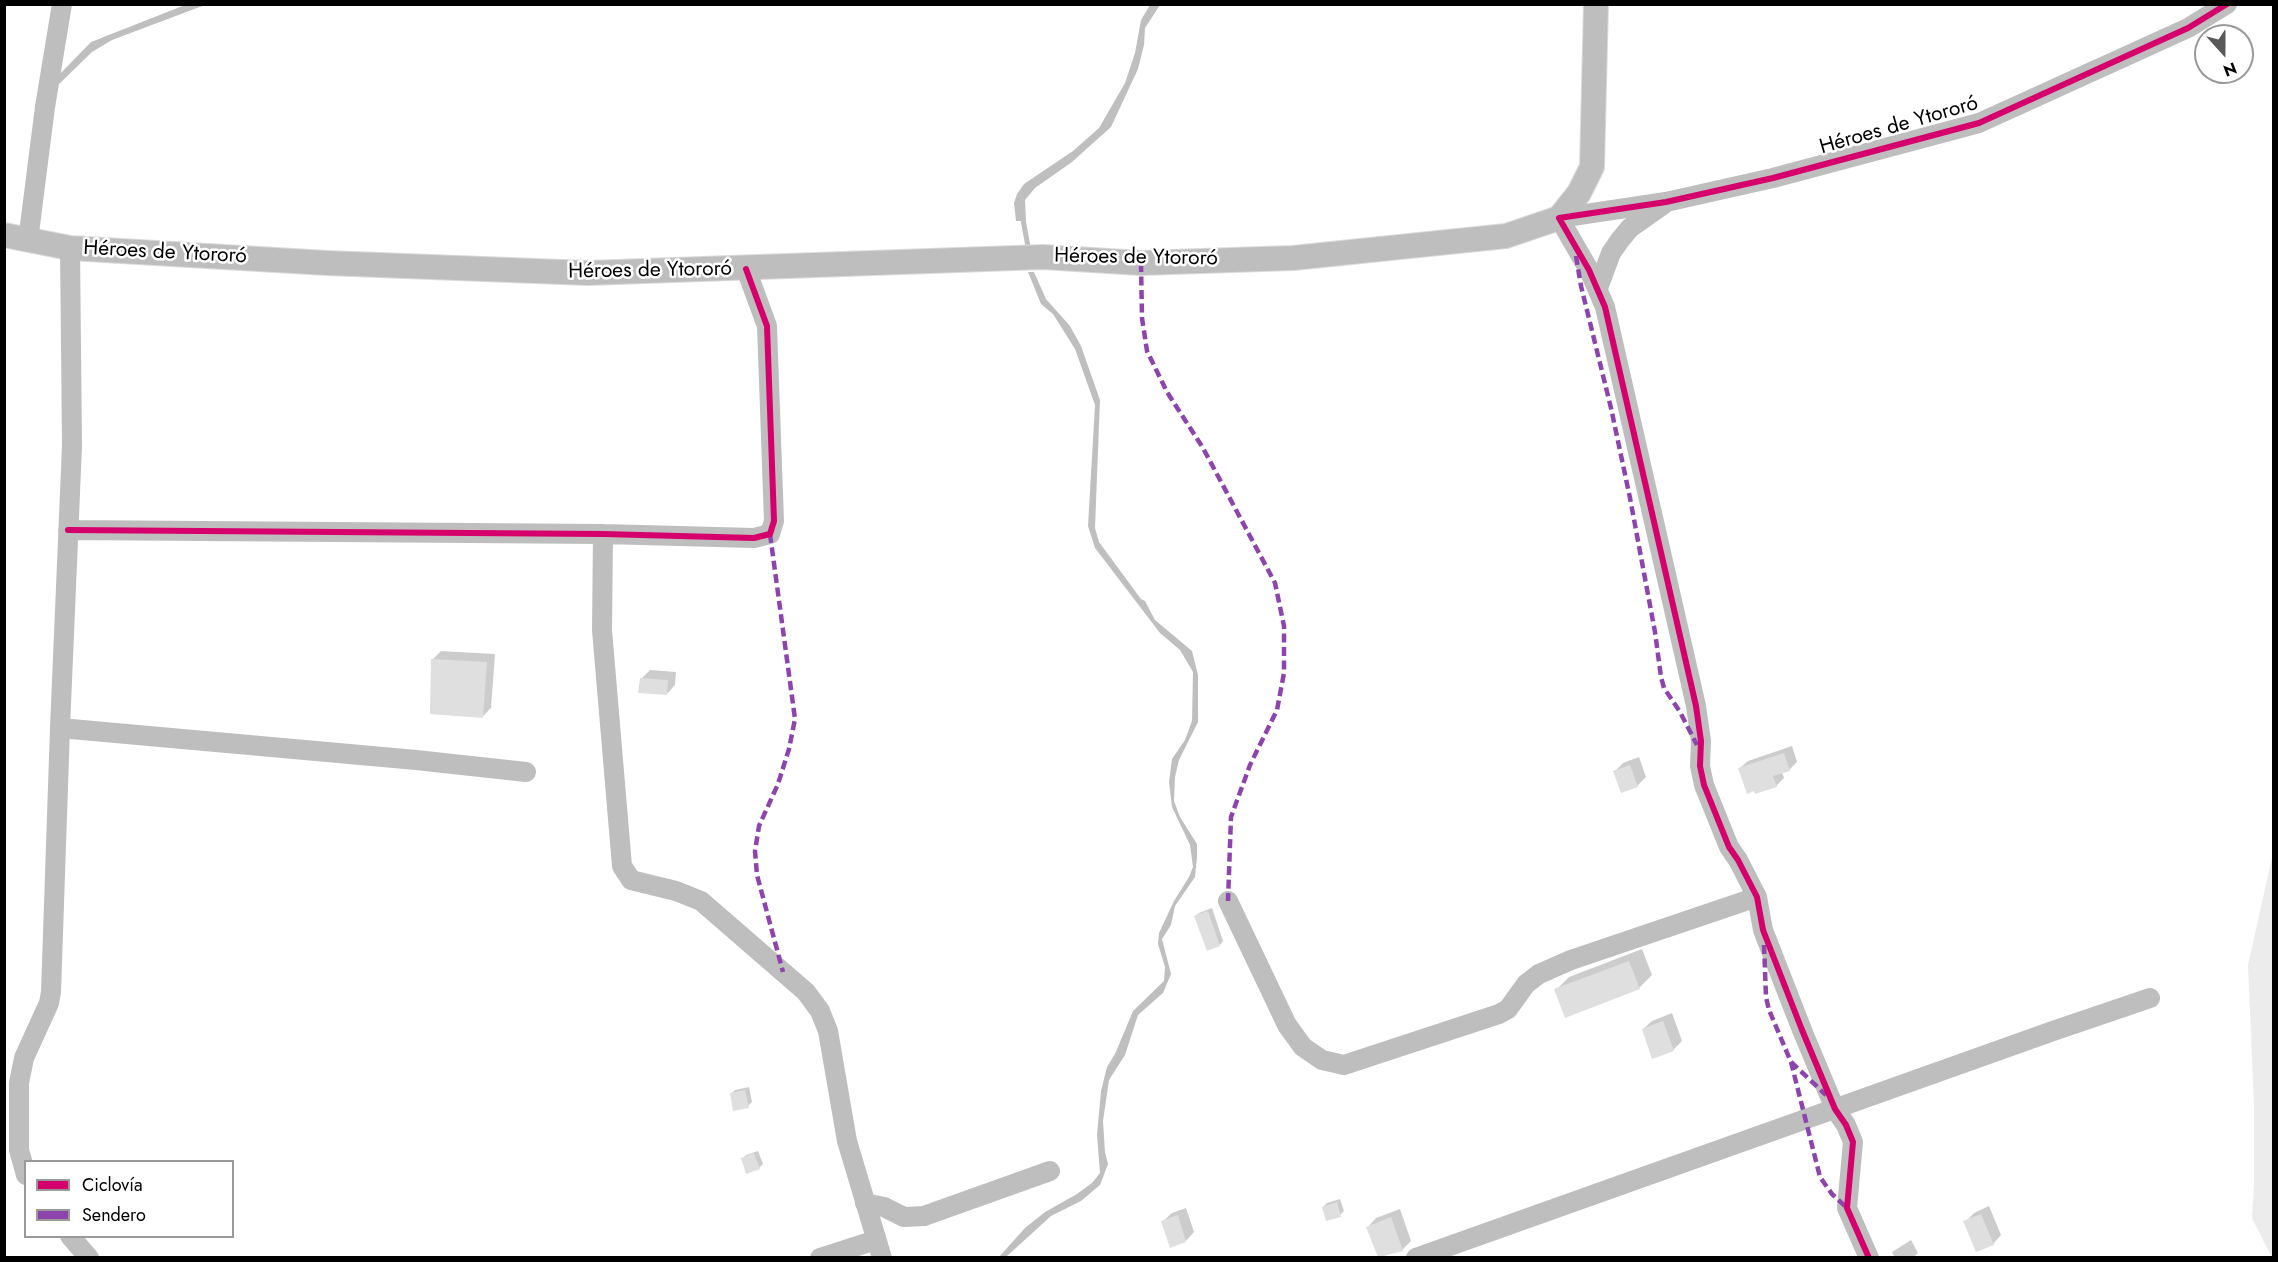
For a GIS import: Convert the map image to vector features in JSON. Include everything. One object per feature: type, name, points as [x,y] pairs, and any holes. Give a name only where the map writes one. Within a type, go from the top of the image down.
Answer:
[{"type":"main road","points":[[1559,218],[1579,193],[1592,167],[1596,4]]},
{"type":"main road","name":"Héroes de Ytororó","points":[[4,235],[70,248],[327,263],[588,273],[1043,257],[1141,262],[1293,258],[1506,236],[1559,218]]},
{"type":"street","points":[[28,241],[45,107],[62,4]]},
{"type":"street","name":"Héroes de Ytororó","points":[[1559,218],[1666,202],[1773,178],[1979,123],[2188,28],[2227,4]]},
{"type":"street","points":[[1598,288],[1611,253],[1620,240],[1630,228],[1666,202]]},
{"type":"street","points":[[1559,218],[1598,288],[1608,319],[1696,706],[1701,741],[1700,766],[1704,785],[1729,847],[1757,897],[1763,930],[1835,1109],[1846,1125],[1853,1142],[1847,1208],[1869,1257]]},
{"type":"street","points":[[24,1168],[19,1150],[19,1083],[24,1058],[49,1003],[51,992],[72,446],[70,248]]},
{"type":"street","points":[[68,530],[603,534],[754,538],[770,534],[774,521],[766,326],[746,269]]},
{"type":"street","points":[[603,534],[602,630],[622,866],[631,880],[676,891],[700,901],[806,992],[820,1011],[828,1031],[847,1141],[879,1249],[820,1257]]},
{"type":"street","points":[[60,728],[526,772]]},
{"type":"street","points":[[1228,901],[1287,1025],[1304,1047],[1322,1060],[1344,1065],[1499,1014],[1508,1009],[1526,984],[1539,974],[1571,960],[1757,897]]},
{"type":"street","points":[[1416,1257],[2150,998]]},
{"type":"street","points":[[865,1203],[884,1207],[904,1217],[924,1216],[1050,1171]]},
{"type":"street","points":[[72,1238],[89,1257]]},
{"type":"shaded area","points":[[185,5],[205,5],[112,40],[92,52],[56,87],[55,79],[91,42]]},
{"type":"shaded area","points":[[1150,5],[1160,5],[1145,28],[1144,45],[1138,69],[1111,127],[1072,162],[1035,188],[1025,200],[1026,221],[1016,221],[1014,203],[1024,184],[1073,151],[1099,128],[1125,83],[1135,53],[1141,20]]},
{"type":"shaded area","points":[[1028,272],[1034,272],[1046,299],[1070,326],[1081,346],[1100,400],[1095,528],[1099,542],[1141,599],[1145,601],[1155,620],[1192,651],[1198,675],[1198,722],[1179,760],[1175,777],[1174,801],[1180,817],[1197,844],[1197,857],[1195,877],[1175,906],[1171,925],[1162,939],[1171,974],[1163,993],[1138,1015],[1125,1055],[1109,1080],[1103,1121],[1108,1164],[1100,1185],[1081,1201],[1051,1216],[1006,1257],[998,1258],[1025,1228],[1045,1212],[1092,1183],[1100,1173],[1097,1135],[1101,1091],[1107,1067],[1133,1011],[1164,981],[1165,967],[1158,944],[1159,933],[1193,867],[1190,845],[1172,807],[1169,782],[1172,759],[1185,740],[1192,721],[1193,672],[1180,650],[1160,633],[1095,548],[1088,526],[1095,405],[1075,349],[1053,314],[1041,304]]},
{"type":"shaded area","points":[[2273,853],[2274,1257],[2272,1258],[2252,1218],[2254,1107],[2248,965]]},
{"type":"building","points":[[431,659],[487,662],[483,718],[430,714]]},
{"type":"building","points":[[640,678],[668,680],[667,695],[638,693]]},
{"type":"building","points":[[1784,753],[1790,771],[1773,776],[1777,787],[1755,794],[1754,791],[1747,794],[1738,768]]},
{"type":"building","points":[[1630,765],[1638,787],[1621,793],[1613,771]]},
{"type":"building","points":[[1208,911],[1220,946],[1207,951],[1194,916]]},
{"type":"building","points":[[1629,961],[1640,989],[1565,1018],[1554,989]]},
{"type":"building","points":[[1663,1021],[1674,1051],[1652,1059],[1642,1029]]},
{"type":"building","points":[[745,1090],[749,1108],[733,1111],[730,1093]]},
{"type":"building","points":[[754,1153],[760,1169],[746,1174],[741,1158]]},
{"type":"building","points":[[1337,1202],[1341,1217],[1326,1221],[1322,1207]]},
{"type":"building","points":[[1981,1214],[1994,1245],[1976,1252],[1963,1221]]},
{"type":"building","points":[[1178,1215],[1186,1242],[1170,1248],[1161,1221]]},
{"type":"building","points":[[1391,1217],[1403,1251],[1378,1257],[1366,1227]]},
{"type":"waterway","points":[[1022,214],[1029,252]]},
{"type":"marked path","points":[[1576,256],[1630,498],[1661,677],[1664,688],[1680,712],[1697,745]]},
{"type":"marked path","points":[[1141,263],[1142,318],[1147,351],[1167,392],[1203,448],[1275,583],[1284,626],[1284,673],[1277,710],[1250,765],[1231,817],[1228,901]]},
{"type":"marked path","points":[[770,534],[795,719],[778,784],[759,826],[755,851],[757,875],[783,972]]},
{"type":"marked path","points":[[1764,945],[1766,997],[1769,1010],[1791,1062],[1820,1177],[1832,1194],[1847,1208]]},
{"type":"marked path","points":[[1791,1062],[1826,1095]]},
{"type":"cycle path","points":[[1869,1258],[1847,1208],[1853,1142],[1846,1125],[1835,1109],[1802,1030],[1763,930],[1757,897],[1729,847],[1704,785],[1700,766],[1701,741],[1696,706],[1605,307],[1589,270],[1559,218],[1666,202],[1773,178],[1979,123],[2188,28],[2227,4]]},
{"type":"cycle path","points":[[68,530],[603,534],[754,538],[770,534],[774,521],[767,326],[746,269]]}]
